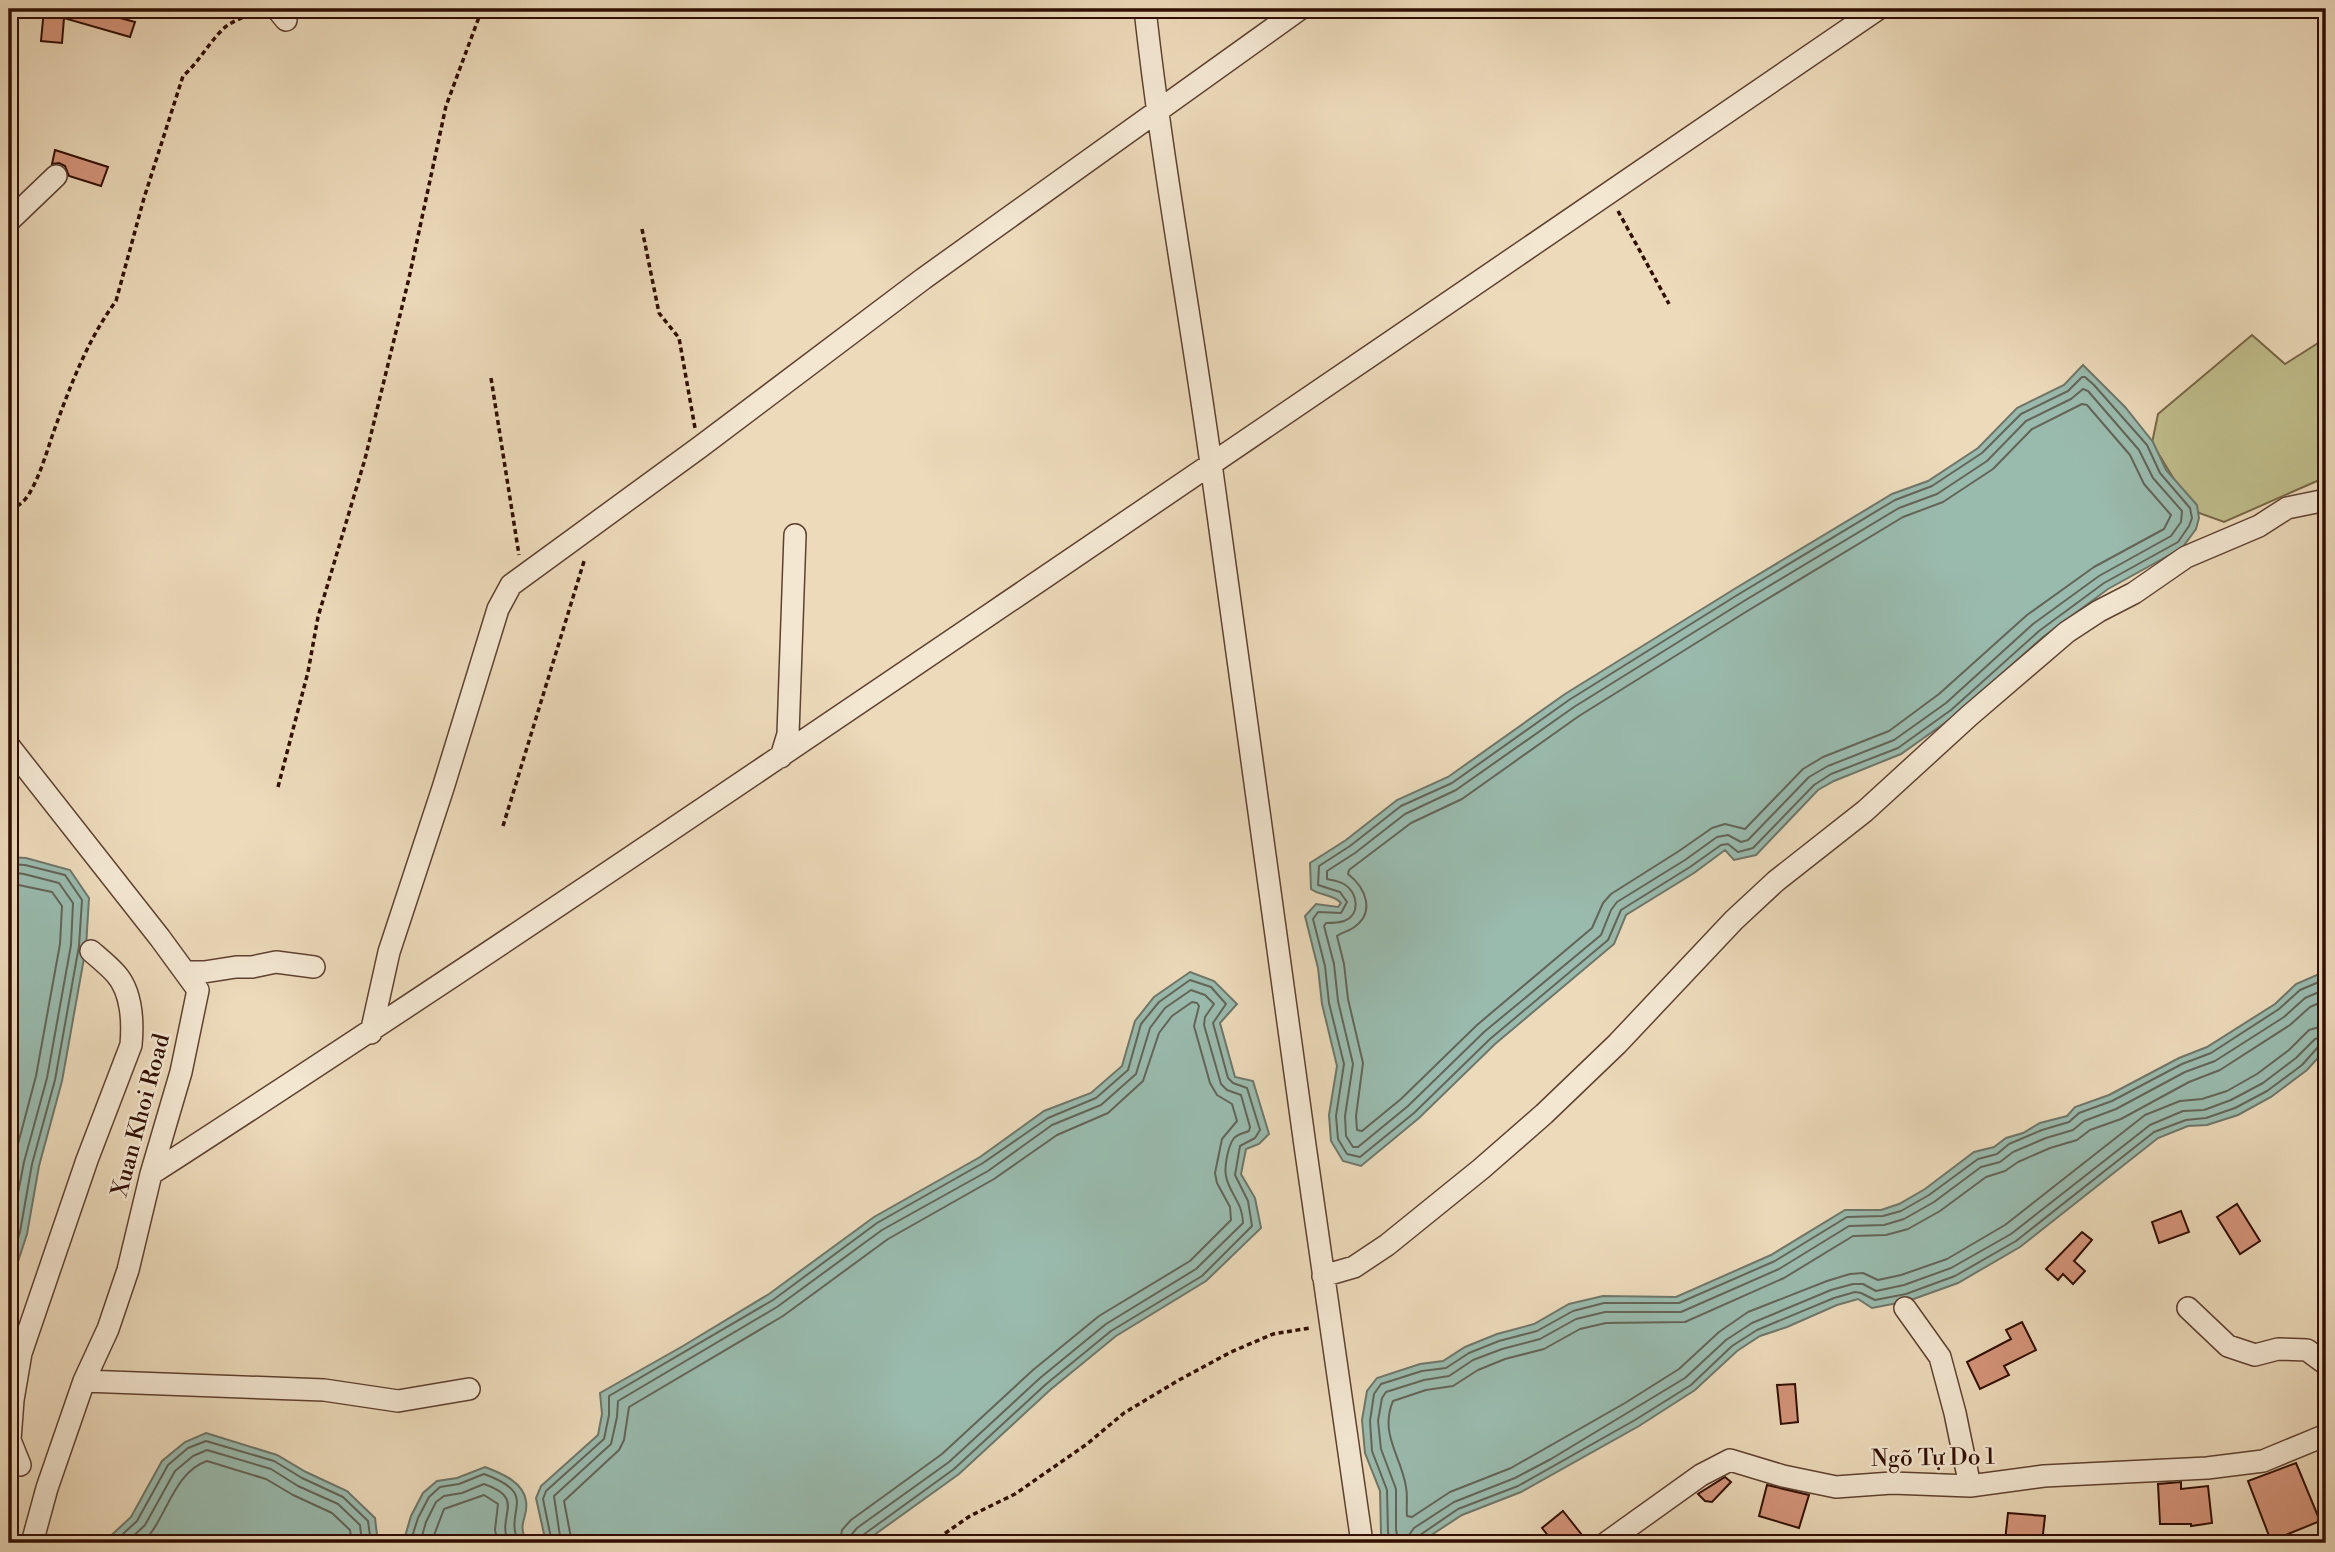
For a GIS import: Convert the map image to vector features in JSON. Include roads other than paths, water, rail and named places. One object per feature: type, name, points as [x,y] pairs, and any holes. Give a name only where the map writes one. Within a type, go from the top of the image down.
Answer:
[{"type":"street","points":[[1145,9],[1157,112],[1211,465],[1362,1543]]},
{"type":"street","points":[[370,1033],[389,952],[498,609],[511,585],[923,279],[1300,9]]},
{"type":"street","points":[[151,1174],[370,1033],[781,757],[1878,9]]},
{"type":"street","points":[[9,221],[56,176]]},
{"type":"street","points":[[1323,1276],[1354,1267],[1387,1245],[1481,1169],[1544,1114],[1617,1044],[1734,920],[1776,881],[1866,811],[1969,716],[2067,632],[2134,593],[2186,557],[2259,526],[2287,508],[2326,500]]},
{"type":"street","points":[[781,757],[788,734],[795,535]]},
{"type":"street","name":"Xuan Khoi Road","points":[[9,747],[198,990],[181,1072],[151,1174],[128,1270],[108,1329],[83,1381],[47,1488],[32,1543]]},
{"type":"street","points":[[47,1488],[15,1462],[10,1440],[21,1353],[69,1211],[131,1045],[133,1025],[128,1000],[118,976],[91,951]]},
{"type":"street","points":[[186,972],[252,967],[276,962],[314,967]]},
{"type":"street","points":[[1905,1308],[1940,1357],[1970,1486]]},
{"type":"street","points":[[2188,1308],[2228,1346],[2255,1356],[2278,1349],[2307,1350],[2326,1364]]},
{"type":"street","points":[[83,1381],[324,1390],[398,1401],[469,1389]]},
{"type":"street","name":"Ngõ Tự Do 1","points":[[1606,1543],[1701,1475],[1730,1460],[1783,1476],[1836,1487],[1892,1483],[1970,1486],[2044,1476],[2207,1468],[2263,1461],[2326,1435]]},
{"type":"water","points":[[2083,365],[2125,407],[2153,442],[2166,470],[2197,505],[2199,518],[2196,529],[2182,548],[2108,589],[2043,637],[1956,715],[1901,754],[1818,790],[1756,855],[1734,860],[1725,850],[1694,873],[1626,915],[1614,944],[1495,1044],[1419,1118],[1361,1166],[1343,1161],[1331,1141],[1329,1115],[1337,1066],[1305,916],[1316,904],[1338,907],[1341,903],[1311,889],[1310,863],[1346,840],[1397,800],[1448,777],[1565,694],[1736,588],[1892,494],[1928,481],[1978,448],[2017,408],[2064,385]]},
{"type":"water","points":[[9,857],[26,858],[70,870],[89,898],[86,947],[62,1081],[39,1166],[27,1234],[9,1289]]},
{"type":"water","points":[[2326,971],[2326,1049],[2307,1070],[2271,1097],[2238,1115],[2207,1125],[2188,1126],[2158,1138],[2020,1247],[1958,1283],[1908,1301],[1872,1308],[1858,1299],[1760,1336],[1737,1351],[1695,1390],[1639,1426],[1521,1492],[1462,1515],[1419,1543],[1384,1543],[1381,1534],[1380,1491],[1365,1453],[1362,1420],[1367,1391],[1377,1378],[1420,1364],[1443,1361],[1465,1347],[1497,1334],[1534,1324],[1569,1304],[1603,1296],[1676,1297],[1771,1255],[1845,1210],[1881,1210],[1899,1204],[1925,1189],[1974,1152],[1994,1147],[2006,1138],[2023,1133],[2040,1123],[2067,1116],[2075,1107],[2109,1095],[2179,1058],[2207,1047],[2275,1004],[2296,984]]},
{"type":"water","points":[[1190,972],[1214,981],[1237,1004],[1220,1023],[1235,1077],[1253,1081],[1269,1134],[1259,1144],[1246,1149],[1241,1174],[1255,1198],[1261,1228],[1206,1281],[1116,1336],[1050,1390],[959,1474],[863,1543],[546,1543],[536,1498],[541,1486],[598,1435],[602,1414],[600,1393],[769,1294],[874,1217],[980,1157],[1044,1111],[1091,1093],[1122,1066],[1135,1021],[1154,997]]},
{"type":"water","points":[[206,1433],[277,1455],[347,1491],[375,1518],[378,1543],[103,1543],[131,1517],[162,1461],[185,1442]]},
{"type":"water","points":[[485,1467],[516,1483],[524,1494],[526,1507],[523,1530],[527,1543],[403,1543],[411,1516],[423,1493],[437,1481],[457,1478]]}]
